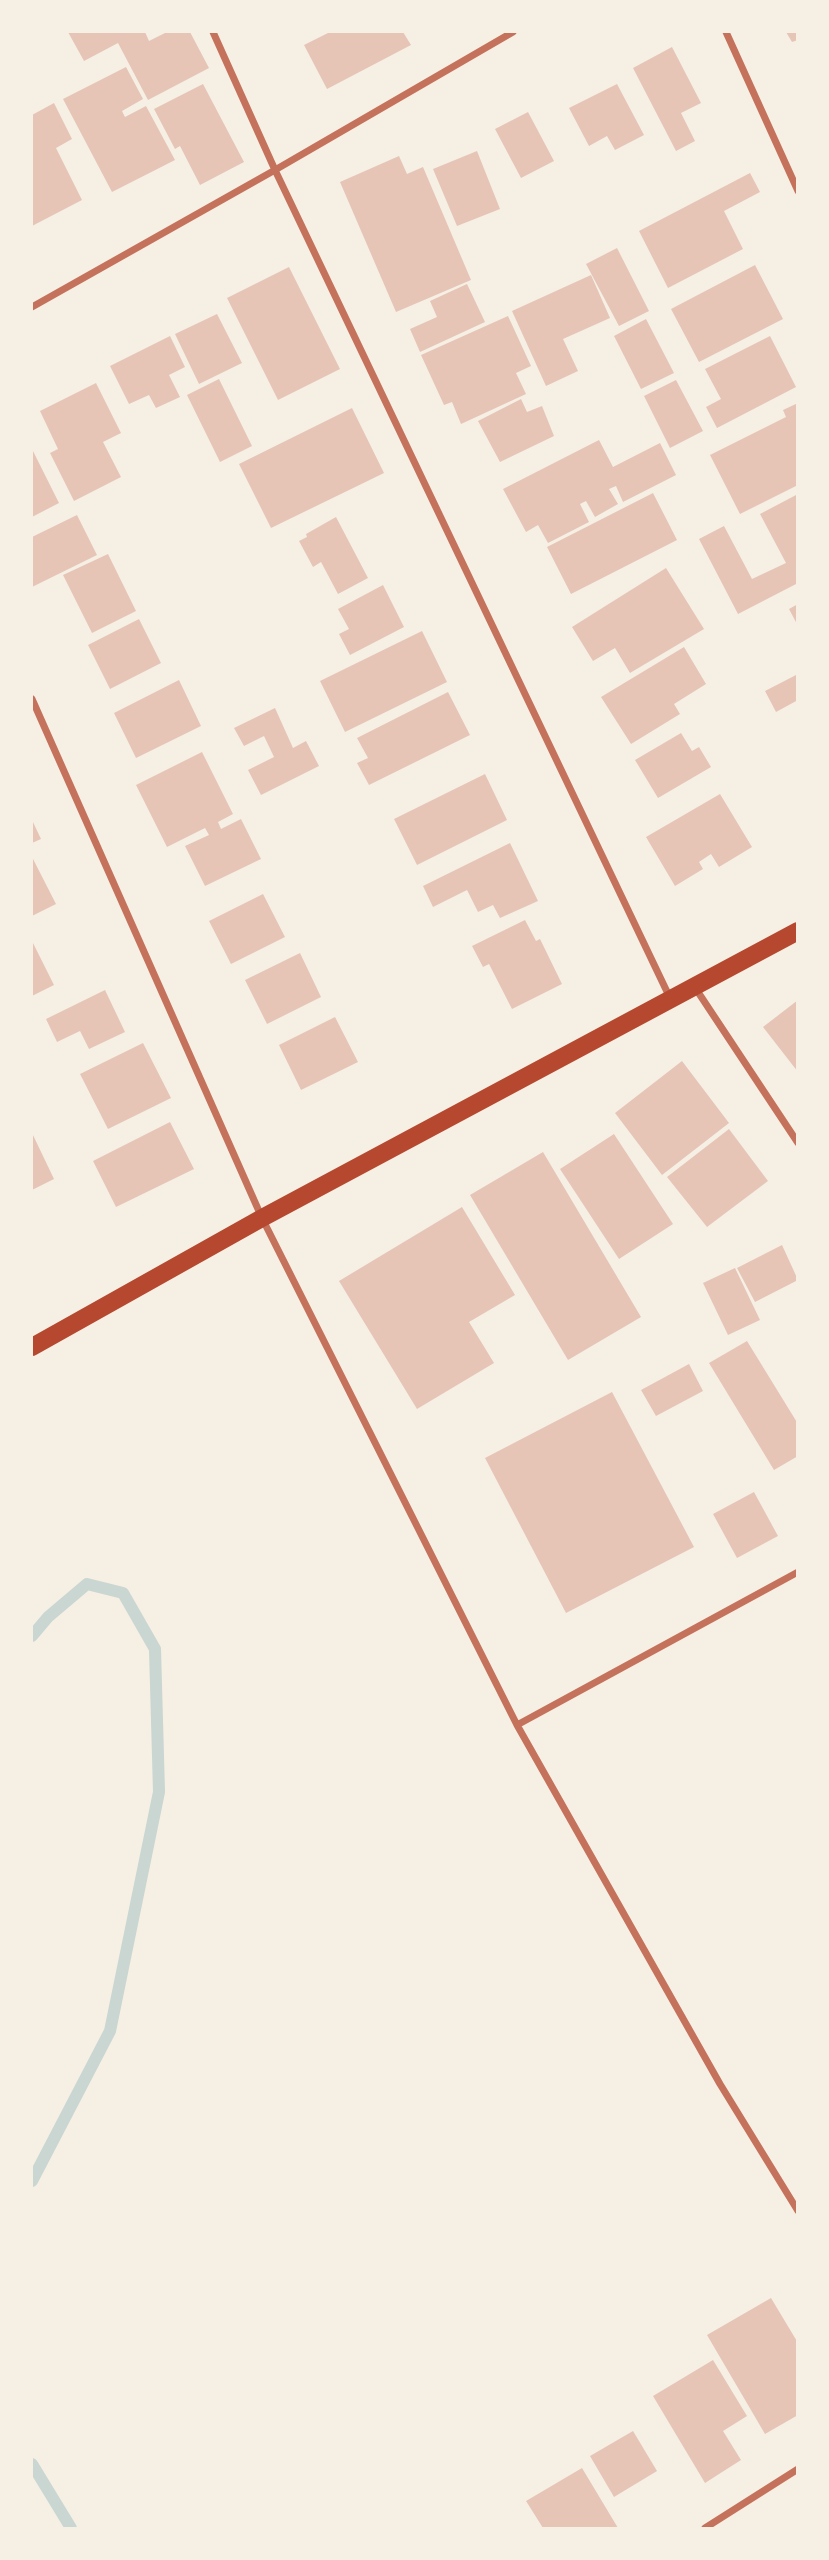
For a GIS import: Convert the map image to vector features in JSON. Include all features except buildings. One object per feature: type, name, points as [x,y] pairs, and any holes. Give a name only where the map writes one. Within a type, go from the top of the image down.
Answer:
[{"type":"main road","points":[[32,1348],[262,1217],[797,931]]},
{"type":"street","points":[[213,32],[275,170],[670,999]]},
{"type":"street","points":[[32,307],[513,32]]},
{"type":"street","points":[[726,32],[797,191]]},
{"type":"street","points":[[32,699],[262,1217],[517,1725],[720,2084],[797,2211]]},
{"type":"street","points":[[694,986],[797,1143]]},
{"type":"street","points":[[517,1725],[797,1572]]},
{"type":"street","points":[[705,2529],[797,2469]]},
{"type":"waterway","points":[[32,1636],[48,1617],[87,1584],[123,1593],[155,1649],[159,1792],[110,2031],[32,2181]]},
{"type":"waterway","points":[[32,2464],[71,2528]]}]
